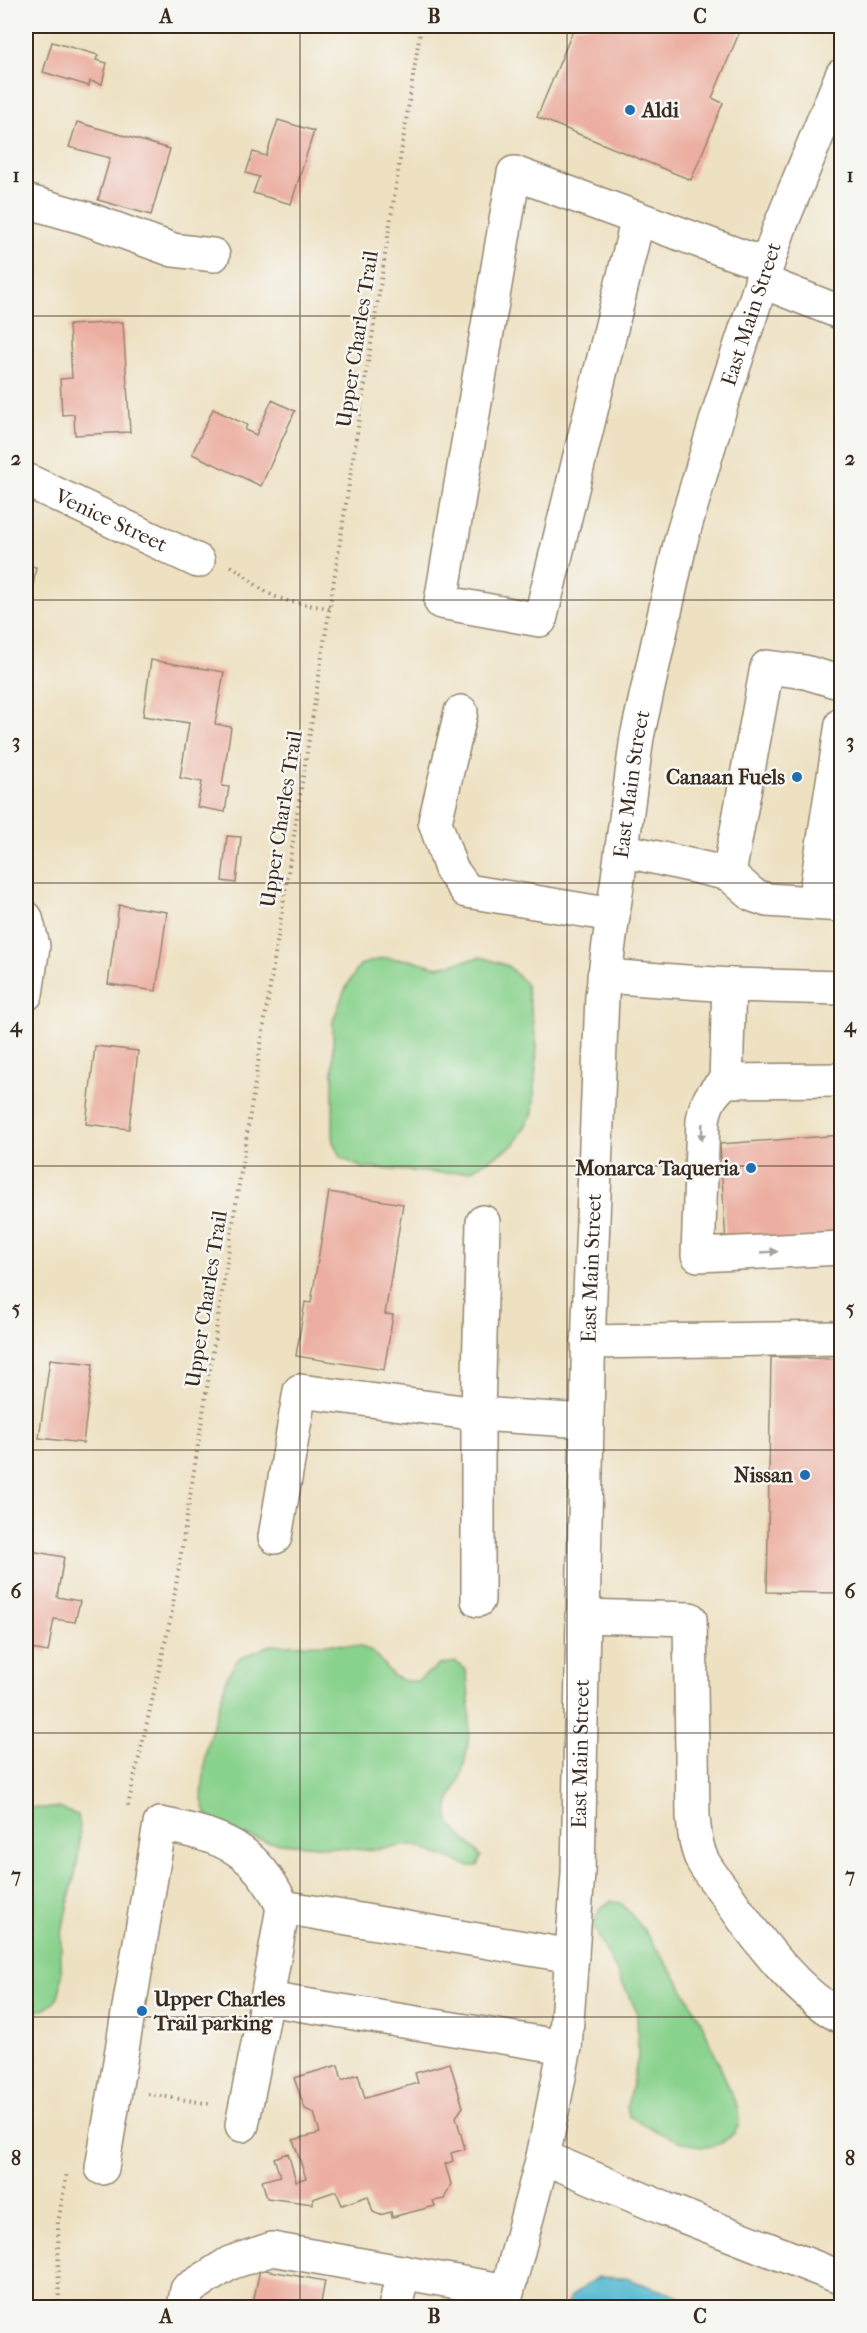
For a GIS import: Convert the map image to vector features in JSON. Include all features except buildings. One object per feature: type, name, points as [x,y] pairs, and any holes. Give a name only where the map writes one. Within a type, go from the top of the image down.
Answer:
[{"type":"main road","name":"East Main Street","points":[[505,2299],[543,2157],[565,2048],[578,1873],[588,1342],[602,996],[637,737],[681,540],[764,273],[842,75]]},
{"type":"main road","points":[[638,218],[540,620],[441,602],[513,173],[638,218],[764,273],[842,313]]},
{"type":"main road","points":[[26,201],[85,218],[163,247],[213,255]]},
{"type":"main road","name":"Venice Street","points":[[26,480],[198,561]]},
{"type":"main road","points":[[729,874],[767,667],[806,672],[842,682]]},
{"type":"main road","points":[[461,712],[435,822],[451,869],[467,891],[612,915]]},
{"type":"main road","points":[[622,850],[729,874],[753,895],[767,900],[828,904],[842,724]]},
{"type":"main road","points":[[26,918],[33,946],[26,994]]},
{"type":"main road","points":[[604,976],[729,985],[842,988]]},
{"type":"main road","points":[[729,985],[726,1081],[709,1098],[703,1120],[698,1255],[842,1248]]},
{"type":"main road","points":[[726,1081],[842,1080]]},
{"type":"main road","points":[[478,1600],[478,1414],[483,1222]]},
{"type":"main road","points":[[588,1342],[842,1338]]},
{"type":"main road","points":[[275,1537],[300,1391],[478,1414],[586,1421]]},
{"type":"main road","points":[[582,1616],[690,1619],[693,1816],[695,1838],[702,1860],[752,1932],[811,1997],[842,2017]]},
{"type":"main road","points":[[102,2168],[160,1824],[212,1836],[236,1848],[267,1877],[283,1907],[243,2117]]},
{"type":"main road","points":[[283,1907],[572,1956]]},
{"type":"main road","points":[[267,2000],[565,2048]]},
{"type":"main road","points":[[543,2157],[665,2209],[842,2278]]},
{"type":"main road","points":[[184,2307],[187,2290],[230,2263],[272,2249],[403,2271],[505,2299]]},
{"type":"main road","points":[[395,2307],[403,2271]]},
{"type":"path","name":"Upper Charles Trail","points":[[171,1617],[421,26]]},
{"type":"path","points":[[198,561],[220,562],[243,572],[264,591],[277,597],[330,608]]},
{"type":"path","points":[[115,2088],[243,2117]]},
{"type":"green space","points":[[481,957],[508,966],[526,984],[537,1045],[533,1113],[514,1145],[470,1171],[443,1173],[362,1168],[342,1158],[333,1142],[333,1021],[345,989],[360,965],[383,958],[412,960],[438,967]]},
{"type":"green space","points":[[271,1645],[361,1646],[375,1654],[393,1676],[405,1681],[417,1681],[439,1665],[456,1662],[466,1670],[470,1710],[469,1736],[465,1762],[449,1804],[448,1816],[453,1827],[481,1857],[478,1866],[469,1866],[413,1845],[364,1850],[269,1842],[225,1831],[206,1813],[202,1799],[206,1748],[228,1675],[238,1659]]},
{"type":"green space","points":[[26,1808],[59,1808],[78,1815],[80,1831],[77,1862],[63,1926],[61,1980],[58,1995],[49,2006],[26,2015]]},
{"type":"green space","points":[[611,1901],[622,1904],[640,1925],[678,1980],[701,2021],[738,2109],[737,2128],[730,2137],[719,2144],[707,2147],[694,2146],[654,2130],[629,2116],[627,2107],[638,2057],[637,2012],[594,1927],[599,1912]]},
{"type":"water","points":[[598,2277],[626,2278],[708,2307],[566,2307],[570,2297]]},
{"type":"place","name":"Aldi","points":[[630,110]]},
{"type":"place","name":"Canaan Fuels","points":[[797,777]]},
{"type":"place","name":"Monarca Taqueria","points":[[751,1168]]},
{"type":"place","name":"Nissan","points":[[805,1475]]},
{"type":"place","name":"Upper Charles Trail parking","points":[[142,2011]]}]
